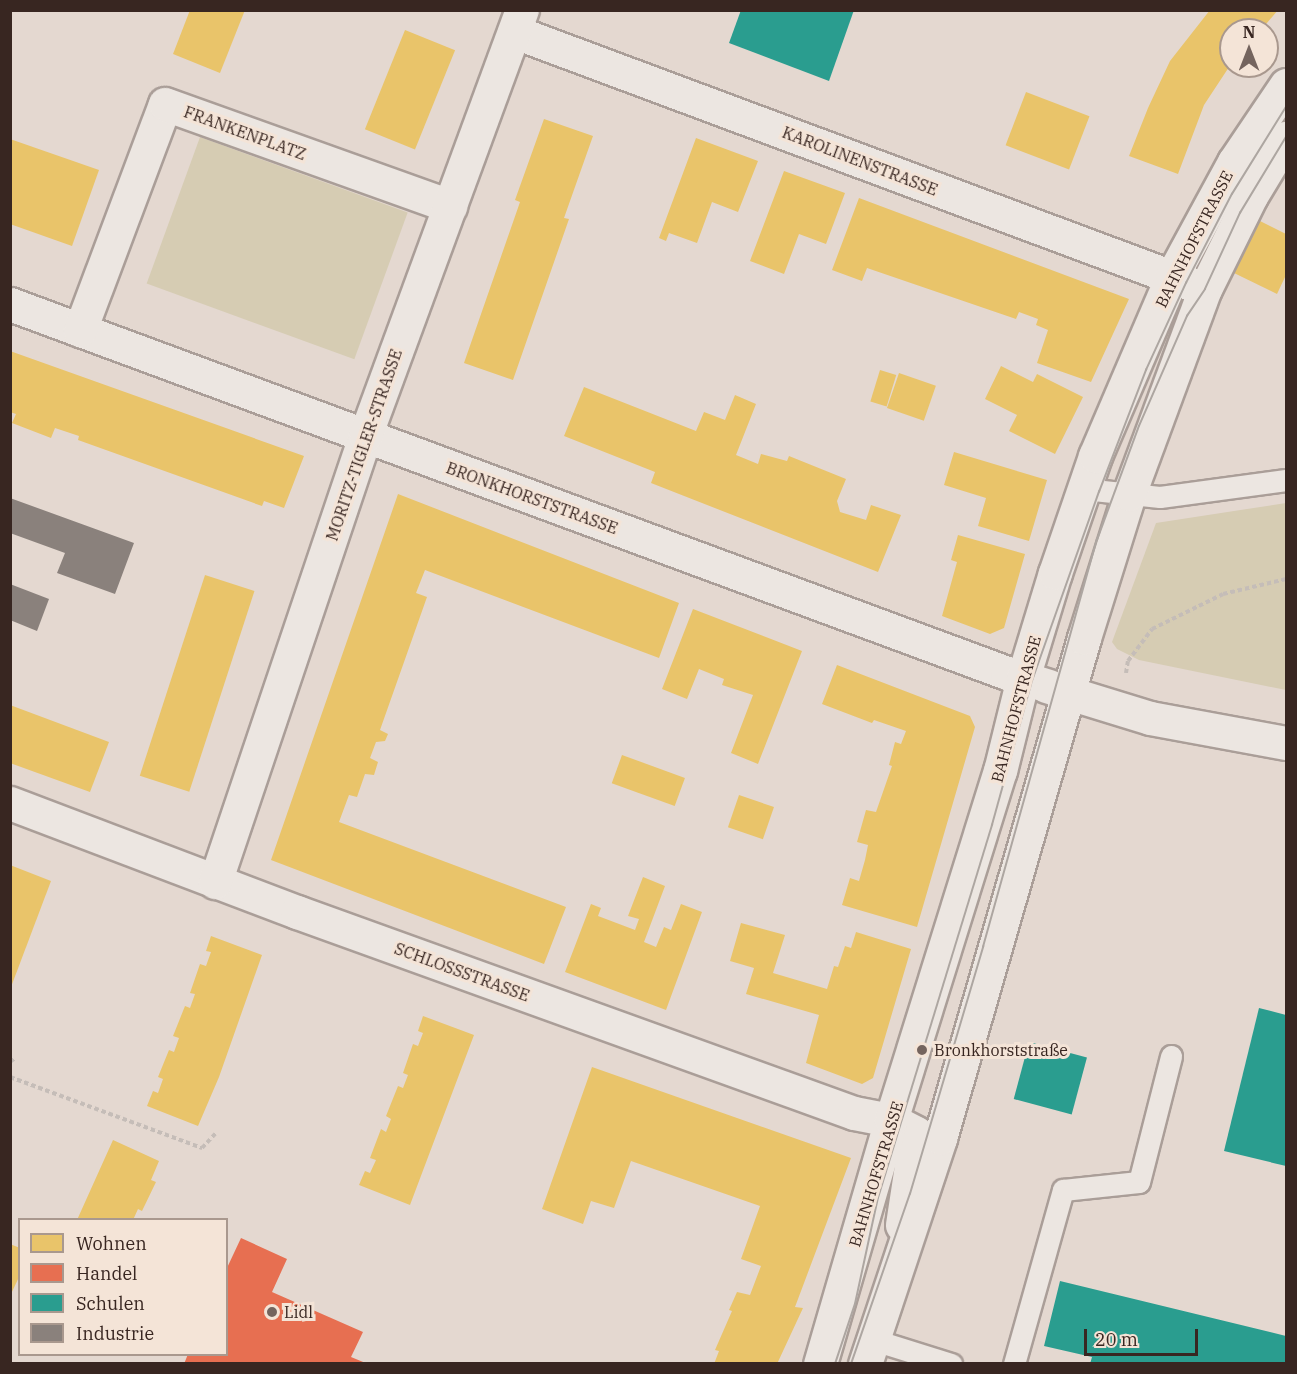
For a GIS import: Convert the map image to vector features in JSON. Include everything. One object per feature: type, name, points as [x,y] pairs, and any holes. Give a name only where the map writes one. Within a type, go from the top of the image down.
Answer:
[{"type":"street","name":"MORITZ-TIGLER-STRASSE","points":[[215,882],[365,436],[519,21]]},
{"type":"street","name":"KAROLINENSTRASSE","points":[[519,21],[1205,289]]},
{"type":"street","name":"BAHNHOFSTRASSE","points":[[869,1352],[940,1138],[1047,686],[1084,489],[1172,276],[1234,162],[1287,85]]},
{"type":"street","name":"FRANKENPLATZ","points":[[80,330],[165,104],[450,206]]},
{"type":"street","name":"BAHNHOFSTRASSE","points":[[820,1364],[904,1127],[998,779],[1047,686],[1129,494],[1205,289],[1251,196],[1287,138]]},
{"type":"street","name":"BRONKHORSTSTRASSE","points":[[10,304],[1047,686],[1150,718],[1287,743]]},
{"type":"street","name":"SCHLOSSSTRASSE","points":[[10,803],[215,882],[854,1113],[904,1127]]},
{"type":"street","name":"BAHNHOFSTRASSE","points":[[899,1264],[904,1127]]},
{"type":"lane","points":[[1084,489],[1161,497],[1287,480]]},
{"type":"lane","points":[[1014,1364],[1063,1190],[1139,1182],[1171,1056]]},
{"type":"lane","points":[[869,1352],[951,1364]]},
{"type":"path","points":[[1118,709],[1128,661],[1152,629],[1223,594],[1287,579]]},
{"type":"path","points":[[10,1077],[202,1148],[216,1133]]},
{"type":"shaded area","points":[[200,137],[408,213],[354,359],[147,284]]},
{"type":"shaded area","points":[[1286,503],[1286,690],[1139,660],[1117,649],[1112,642],[1156,523]]},
{"type":"building: Wohnen","points":[[190,10],[245,10],[220,73],[173,54]]},
{"type":"building: Wohnen","points":[[1210,10],[1278,10],[1271,18],[1219,18],[1219,78],[1222,78],[1204,105],[1178,174],[1129,156],[1170,61]]},
{"type":"building: Wohnen","points":[[405,30],[455,50],[415,149],[365,129]]},
{"type":"building: Wohnen","points":[[1026,92],[1089,116],[1069,170],[1006,145]]},
{"type":"building: Wohnen","points":[[544,119],[593,136],[564,218],[569,219],[513,380],[464,363],[520,202],[515,200]]},
{"type":"building: Wohnen","points":[[696,138],[758,161],[738,212],[712,202],[697,243],[669,233],[666,241],[659,238]]},
{"type":"building: Wohnen","points":[[10,139],[99,170],[72,246],[10,224]]},
{"type":"building: Wohnen","points":[[784,171],[845,193],[826,244],[799,234],[784,274],[750,261]]},
{"type":"building: Wohnen","points":[[859,198],[1129,299],[1091,382],[1037,363],[1048,330],[1036,325],[1038,319],[1019,312],[1016,319],[867,268],[862,281],[832,270]]},
{"type":"building: Wohnen","points":[[1260,221],[1286,234],[1286,275],[1277,294],[1234,273]]},
{"type":"building: Wohnen","points":[[10,351],[304,456],[284,508],[264,501],[262,506],[78,440],[79,436],[55,428],[51,438],[12,423],[16,414],[10,412]]},
{"type":"building: Wohnen","points":[[1001,366],[1033,382],[1037,374],[1083,397],[1055,454],[1009,431],[1017,415],[985,399]]},
{"type":"building: Wohnen","points":[[880,370],[896,375],[887,407],[870,402]]},
{"type":"building: Wohnen","points":[[899,373],[936,386],[924,421],[887,408]]},
{"type":"building: Wohnen","points":[[584,387],[696,431],[704,412],[725,420],[735,395],[756,404],[736,455],[758,464],[761,454],[787,461],[789,456],[846,479],[837,501],[840,512],[866,520],[871,505],[901,515],[878,572],[651,483],[655,472],[564,436]]},
{"type":"building: Wohnen","points":[[954,452],[1047,480],[1029,541],[978,526],[986,498],[944,485]]},
{"type":"building: Wohnen","points":[[398,494],[679,603],[659,658],[425,570],[416,593],[427,597],[380,730],[388,734],[385,741],[376,742],[370,758],[378,762],[374,775],[365,774],[357,797],[349,795],[339,822],[566,907],[544,964],[271,860]]},
{"type":"building: Wohnen","points":[[958,535],[1025,554],[1004,628],[990,634],[942,616],[957,562],[951,560]]},
{"type":"building: Wohnen","points":[[205,575],[254,591],[189,792],[140,776]]},
{"type":"building: Wohnen","points":[[693,609],[802,651],[758,764],[731,753],[753,695],[722,685],[724,679],[699,669],[687,699],[662,689]]},
{"type":"building: Wohnen","points":[[837,665],[970,716],[975,727],[917,927],[842,905],[850,878],[859,881],[865,860],[868,845],[857,842],[866,810],[876,812],[892,766],[889,765],[895,742],[901,744],[906,731],[874,720],[872,723],[822,704]]},
{"type":"building: Wohnen","points":[[10,705],[109,742],[90,792],[10,763]]},
{"type":"building: Wohnen","points":[[622,755],[685,778],[675,806],[612,783]]},
{"type":"building: Wohnen","points":[[739,795],[774,807],[763,839],[728,827]]},
{"type":"building: Wohnen","points":[[10,865],[51,881],[11,987],[10,987]]},
{"type":"building: Wohnen","points":[[643,877],[665,886],[644,942],[656,947],[664,927],[671,930],[681,904],[702,912],[666,1010],[565,972],[591,904],[601,908],[598,916],[635,930],[639,919],[628,916]]},
{"type":"building: Wohnen","points":[[741,923],[785,935],[773,973],[827,989],[834,966],[838,967],[845,946],[851,948],[856,932],[911,949],[873,1078],[862,1084],[806,1063],[819,1015],[746,994],[754,968],[730,961]]},
{"type":"building: Wohnen","points":[[211,936],[262,955],[219,1077],[198,1126],[147,1106],[153,1091],[158,1093],[163,1079],[158,1077],[169,1050],[174,1052],[179,1038],[173,1036],[185,1006],[190,1008],[195,994],[190,993],[200,964],[206,966],[211,952],[206,951]]},
{"type":"building: Wohnen","points":[[423,1016],[474,1035],[410,1205],[359,1185],[365,1171],[370,1173],[376,1160],[370,1158],[381,1129],[386,1132],[391,1119],[386,1116],[398,1086],[403,1088],[408,1075],[403,1073],[413,1044],[418,1046],[423,1033],[418,1031]]},
{"type":"building: Wohnen","points":[[592,1067],[851,1158],[795,1307],[803,1308],[777,1364],[714,1364],[719,1351],[715,1350],[732,1311],[729,1310],[737,1292],[750,1295],[761,1266],[741,1259],[760,1206],[631,1161],[614,1208],[591,1201],[583,1224],[542,1209]]},
{"type":"building: Wohnen","points":[[113,1140],[159,1161],[151,1180],[156,1182],[142,1211],[138,1209],[134,1218],[78,1218]]},
{"type":"building: Wohnen","points":[[10,1244],[18,1247],[18,1279],[10,1296]]},
{"type":"building: Handel","name":"Lidl","points":[[241,1238],[287,1259],[272,1292],[363,1332],[351,1357],[368,1364],[184,1364],[187,1356],[228,1356],[228,1266]]},
{"type":"building: Schulen","points":[[741,10],[854,10],[829,81],[729,43]]},
{"type":"building: Schulen","points":[[1259,1008],[1286,1015],[1286,1166],[1224,1151]]},
{"type":"building: Schulen","points":[[1029,1042],[1087,1058],[1072,1115],[1014,1099]]},
{"type":"building: Schulen","points":[[1060,1281],[1286,1336],[1286,1364],[1090,1364],[1092,1357],[1044,1346]]},
{"type":"building: Industrie","points":[[10,498],[134,543],[115,594],[57,573],[65,553],[10,533]]},
{"type":"building: Industrie","points":[[10,584],[49,599],[37,631],[10,620]]},
{"type":"tram line","points":[[835,1364],[855,1304],[878,1198],[992,825],[1032,681],[1099,492],[1146,370],[1186,283],[1232,194],[1286,107]]},
{"type":"tram line","points":[[851,1364],[910,1194],[983,947],[1097,540],[1139,426],[1187,316],[1205,289],[1240,213],[1286,137]]},
{"type":"place","name":"Bronkhorststraße","points":[[922,1050]]},
{"type":"place","name":"Lidl","points":[[272,1312]]}]
